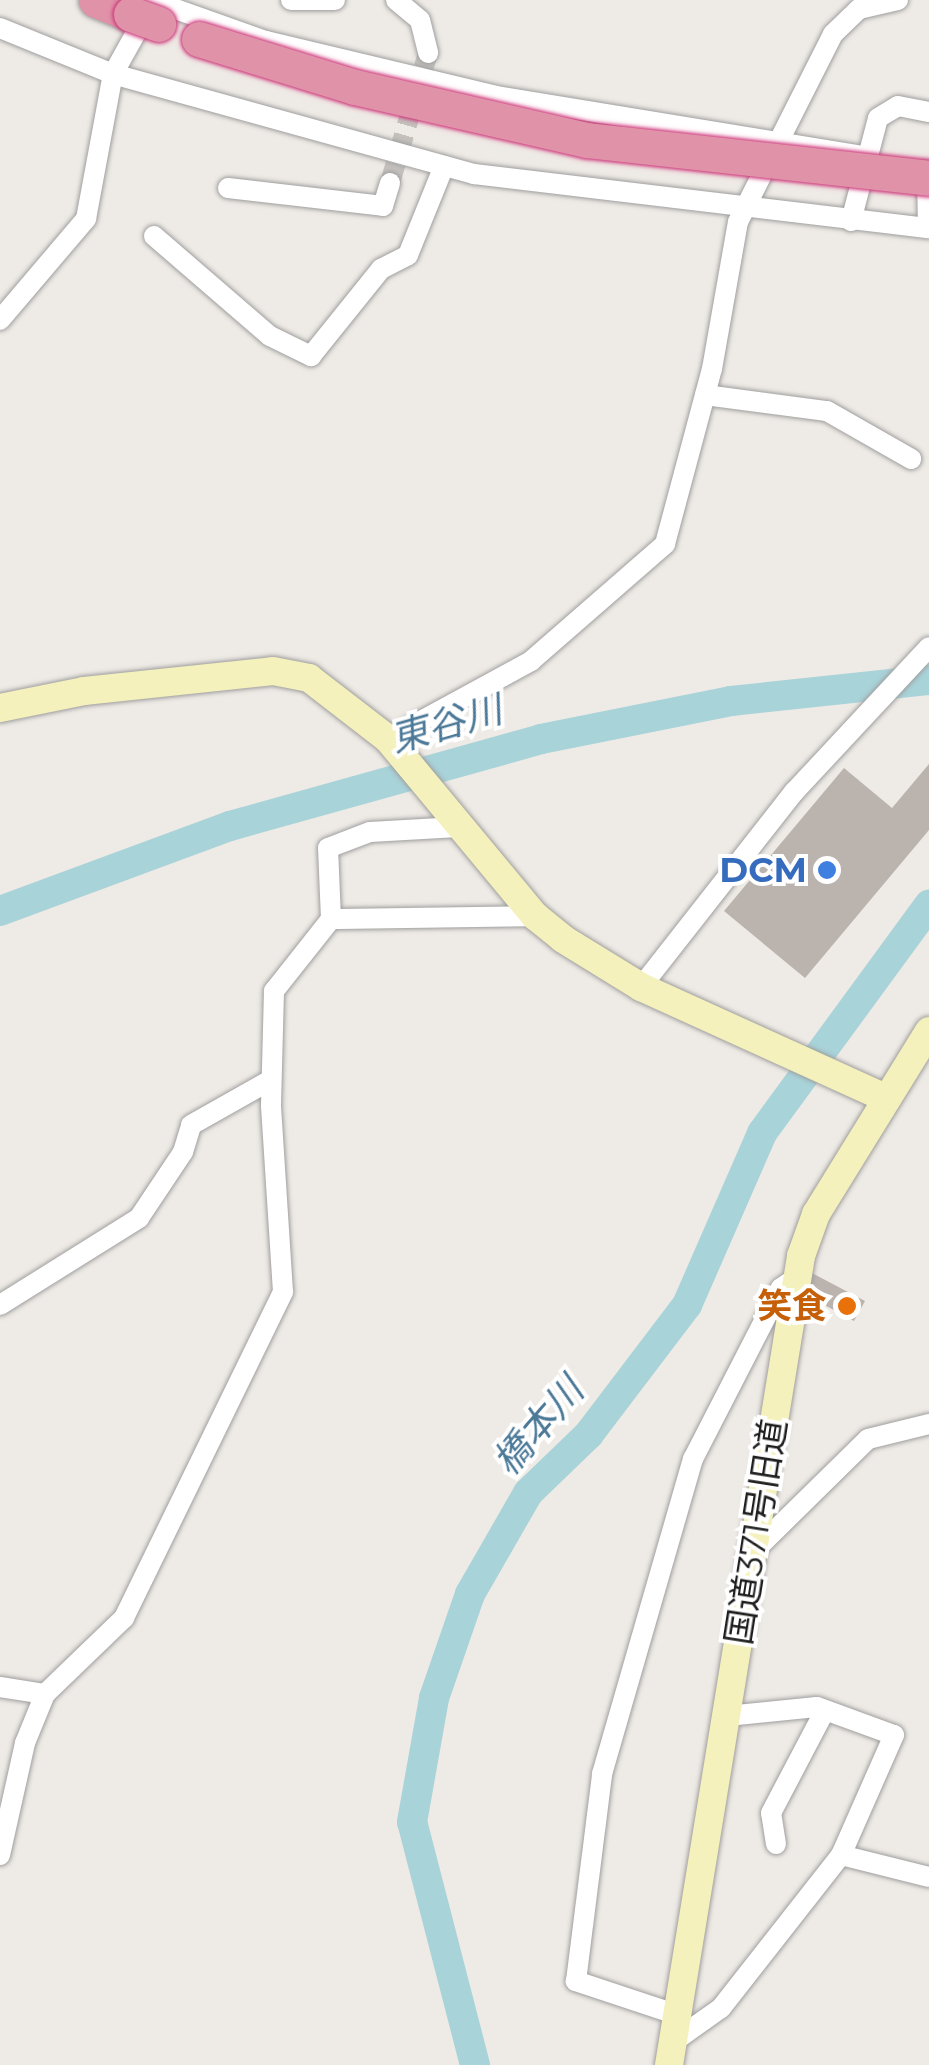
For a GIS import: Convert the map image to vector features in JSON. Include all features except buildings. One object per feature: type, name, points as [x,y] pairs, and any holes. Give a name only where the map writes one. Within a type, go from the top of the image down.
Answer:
[{"type":"highway","points":[[96,0],[148,8],[198,40],[356,88],[587,140],[929,174]]},
{"type":"street","points":[[292,0],[335,0]]},
{"type":"street","points":[[396,0],[420,20],[428,53]]},
{"type":"street","points":[[393,746],[531,661],[665,544],[705,395],[744,211],[785,139],[833,34],[858,10],[898,0]]},
{"type":"street","points":[[0,28],[113,74],[444,166],[744,211],[929,228],[929,174],[863,155],[785,139],[496,96],[266,41],[148,8],[113,74],[86,219],[0,320]]},
{"type":"street","points":[[852,221],[863,155],[884,111],[911,106],[929,112]]},
{"type":"street","points":[[154,236],[270,336],[311,356],[381,269],[408,255],[444,166]]},
{"type":"street","points":[[228,188],[383,206],[390,183]]},
{"type":"street","points":[[705,395],[826,411],[911,459]]},
{"type":"street","points":[[641,987],[921,652]]},
{"type":"street","points":[[0,708],[273,671],[332,691],[393,746],[535,916],[641,987],[874,1091]]},
{"type":"street","points":[[0,1854],[25,1743],[45,1694],[124,1618],[272,1324],[283,1292],[271,1080],[274,991],[331,919],[328,848],[370,832],[453,821]]},
{"type":"street","points":[[331,919],[535,916]]},
{"type":"street","name":"国道371号旧道","points":[[673,2041],[796,1278],[816,1214],[874,1091],[929,1031]]},
{"type":"street","points":[[0,1305],[140,1218],[176,1166],[191,1125],[271,1080]]},
{"type":"street","points":[[727,1716],[824,1710],[894,1735],[841,1855],[721,2008],[673,2041],[576,1980],[602,1774],[693,1459],[781,1288],[796,1278]]},
{"type":"street","points":[[754,1552],[868,1439],[929,1424]]},
{"type":"street","points":[[0,1687],[45,1694]]},
{"type":"street","points":[[776,1844],[771,1813],[824,1710]]},
{"type":"street","points":[[841,1855],[928,1875]]},
{"type":"waterway","name":"東谷川","points":[[0,911],[230,826],[541,739],[731,701],[929,680]]},
{"type":"waterway","name":"橋本川","points":[[475,2065],[412,1822],[434,1698],[470,1594],[528,1493],[589,1434],[687,1305],[762,1133],[929,905]]},
{"type":"tunnel","points":[[390,183],[428,53]]},
{"type":"place","name":"DCM","points":[[827,870]]},
{"type":"place","name":"笑食","points":[[847,1306]]}]
